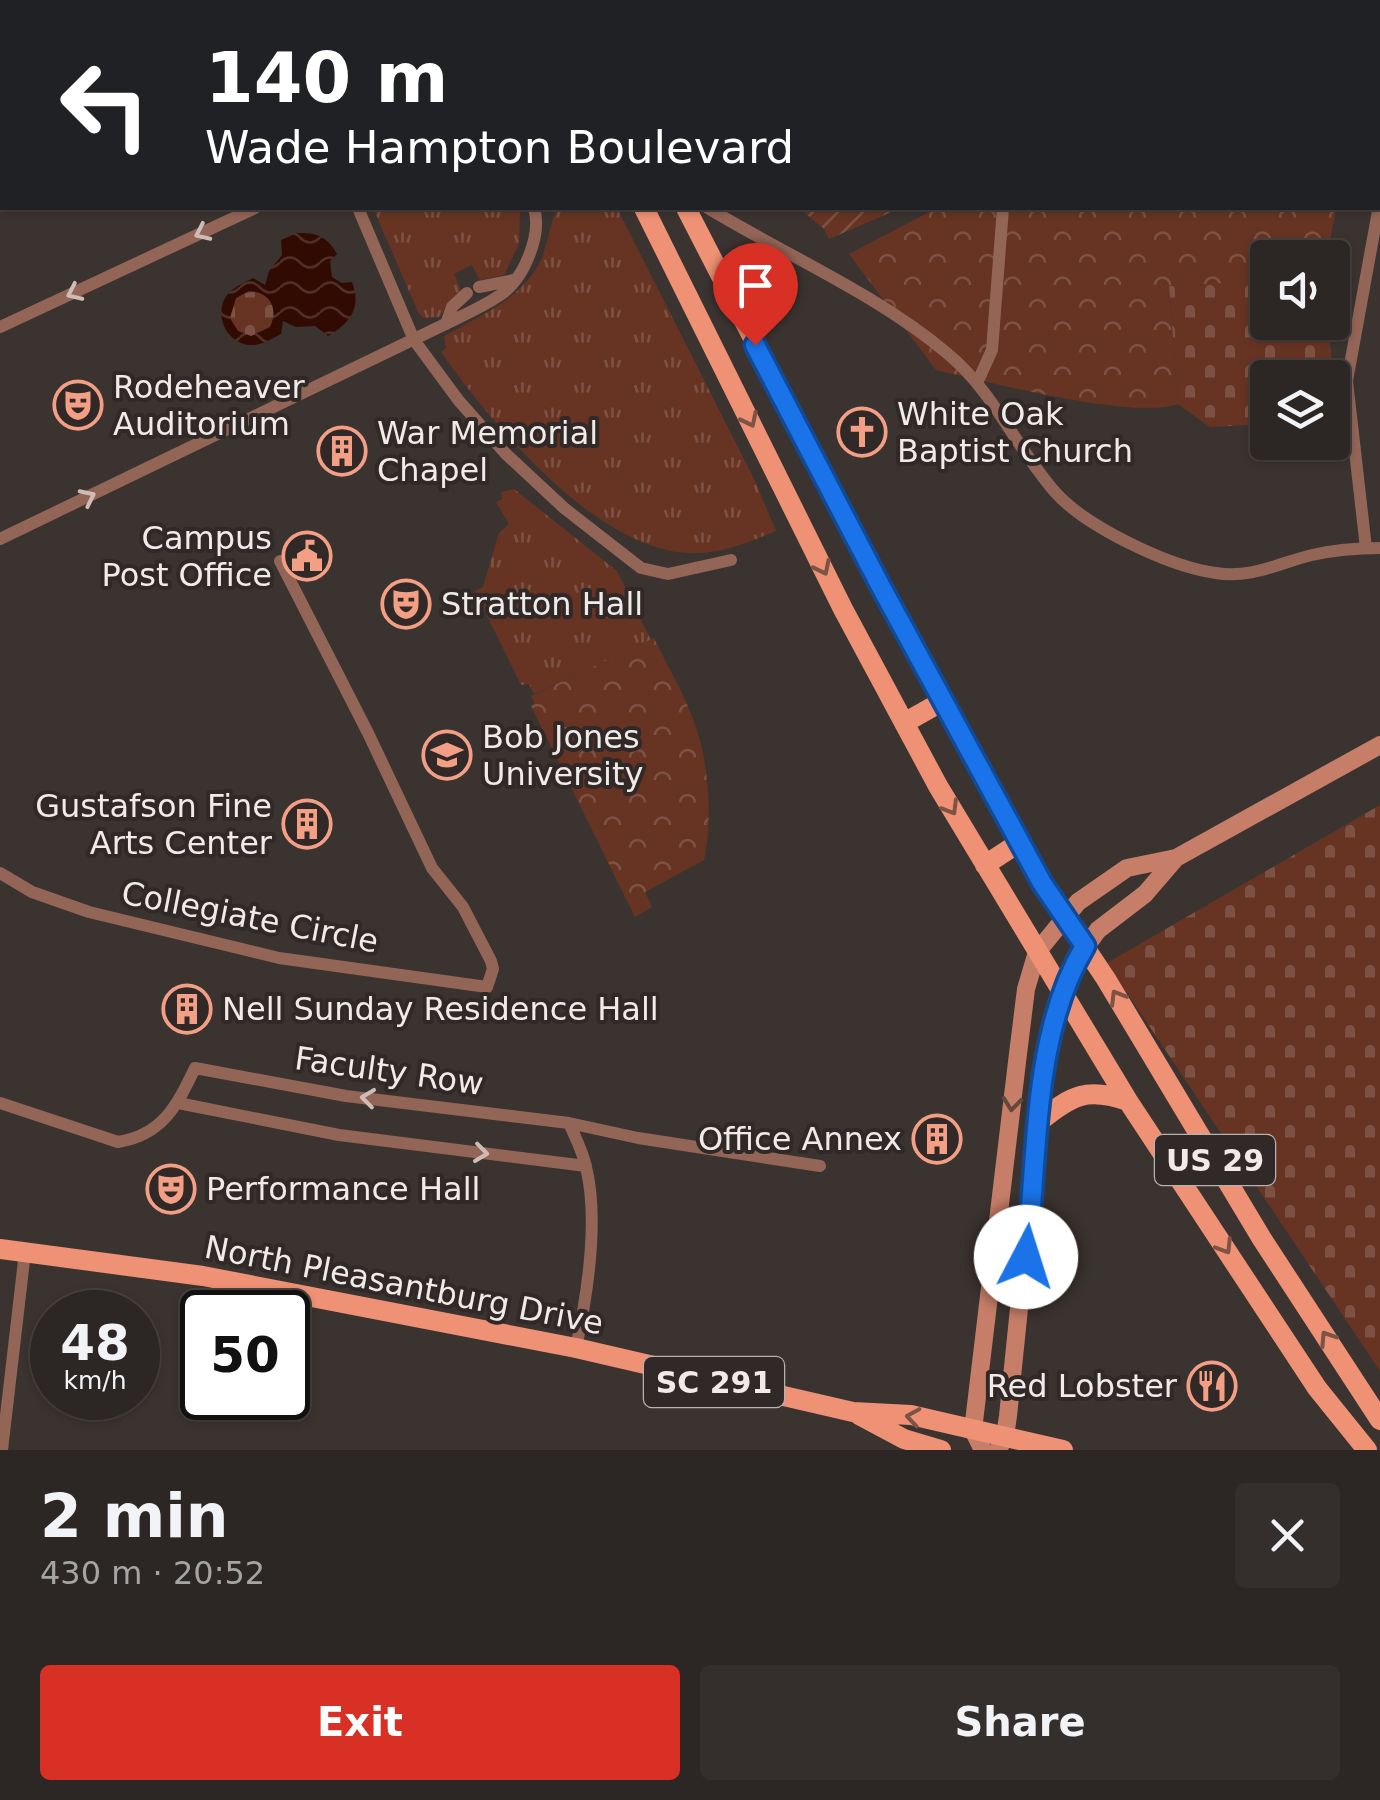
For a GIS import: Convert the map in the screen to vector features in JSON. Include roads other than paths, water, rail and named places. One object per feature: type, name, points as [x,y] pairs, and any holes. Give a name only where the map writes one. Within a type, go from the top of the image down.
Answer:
[{"type":"main road","name":"US 29","points":[[645,210],[843,608],[986,865],[1128,1101],[1317,1388],[1354,1441],[1367,1450]]},
{"type":"main road","name":"US 29","points":[[687,210],[1020,842],[1262,1239],[1380,1420]]},
{"type":"main road","points":[[692,304],[725,285]]},
{"type":"main road","points":[[904,723],[943,701]]},
{"type":"main road","points":[[983,1450],[973,1430],[1026,989],[1037,952],[1064,916],[1093,890],[1127,868],[1176,858],[1380,746]]},
{"type":"main road","points":[[986,865],[1020,842]]},
{"type":"main road","points":[[1001,1443],[1048,1049],[1061,993],[1085,946],[1098,930],[1145,894],[1176,858]]},
{"type":"main road","points":[[1040,1121],[1076,1095],[1106,1094],[1128,1101]]},
{"type":"main road","name":"North Pleasantburg Drive","points":[[0,1249],[185,1273],[576,1348],[852,1412],[911,1415],[973,1430],[1001,1443],[1063,1450]]},
{"type":"main road","name":"North Pleasantburg Drive","points":[[852,1412],[904,1438],[941,1450]]},
{"type":"street","points":[[0,327],[251,210]]},
{"type":"street","points":[[359,210],[414,340],[506,454],[564,508],[641,568],[668,574],[731,560]]},
{"type":"street","points":[[0,539],[414,340],[506,291],[524,268],[533,242],[537,210]]},
{"type":"street","points":[[711,210],[910,326],[945,351],[977,383],[1056,494],[1077,511],[1116,535],[1170,559],[1212,573],[1239,576],[1308,556],[1373,548],[1347,381],[1378,210]]},
{"type":"street","points":[[977,383],[992,350],[1002,210]]},
{"type":"street","points":[[446,324],[452,307],[473,290],[514,280]]},
{"type":"street","name":"Collegiate Circle","points":[[0,873],[43,896],[89,912],[279,958],[487,987],[492,978],[491,961],[463,907],[432,868],[280,561]]},
{"type":"street","name":"Faculty Row","points":[[0,1103],[118,1142],[138,1139],[164,1122],[196,1068],[346,1096],[569,1123]]},
{"type":"street","name":"Faculty Row","points":[[178,1102],[339,1135],[586,1166]]},
{"type":"street","points":[[569,1123],[586,1166],[590,1233],[576,1348]]},
{"type":"street","points":[[569,1123],[638,1138],[820,1166]]},
{"type":"street","points":[[2,1450],[3,1398],[25,1252]]},
{"type":"water","points":[[304,233],[330,243],[337,254],[330,261],[332,277],[342,283],[352,282],[355,307],[342,326],[328,336],[315,326],[296,327],[283,321],[281,334],[270,340],[254,345],[241,343],[223,323],[222,305],[232,290],[253,278],[265,285],[269,271],[282,255],[281,240]],"holes":[[[256,292],[271,302],[273,314],[270,327],[251,336],[238,331],[230,318],[236,298]]]},
{"type":"place","name":"Rodeheaver Auditorium","points":[[78,405]]},
{"type":"place","name":"White Oak Baptist Church","points":[[862,432]]},
{"type":"place","name":"War Memorial Chapel","points":[[342,451]]},
{"type":"place","name":"Campus Post Office","points":[[307,556]]},
{"type":"place","name":"Stratton Hall","points":[[406,604]]},
{"type":"place","name":"Bob Jones University","points":[[447,755]]},
{"type":"place","name":"Gustafson Fine Arts Center","points":[[307,824]]},
{"type":"place","name":"Nell Sunday Residence Hall","points":[[187,1009]]},
{"type":"place","name":"Office Annex","points":[[937,1139]]},
{"type":"place","name":"Performance Hall","points":[[171,1189]]},
{"type":"place","name":"Red Lobster","points":[[1212,1386]]}]
